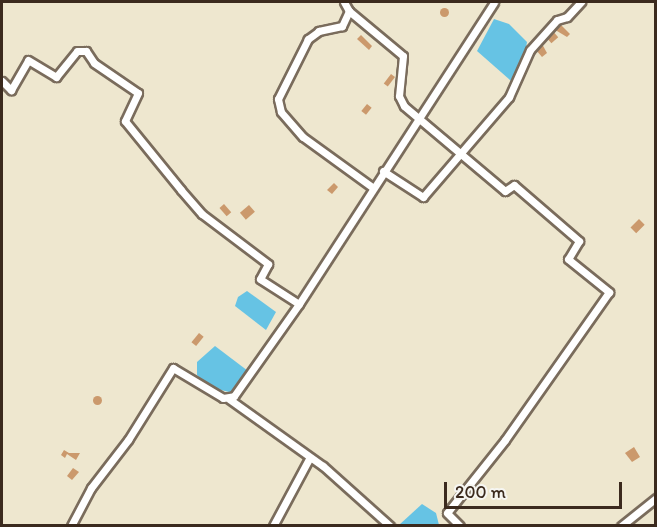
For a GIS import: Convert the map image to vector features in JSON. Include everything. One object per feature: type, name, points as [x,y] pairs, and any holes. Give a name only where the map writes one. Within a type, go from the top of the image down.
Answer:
[{"type":"street","points":[[344,2],[349,11],[403,56],[399,96],[418,120],[505,191],[514,184],[579,241],[568,259],[609,292],[505,440],[447,513],[460,525]]},
{"type":"street","points":[[229,399],[298,304],[494,2]]},
{"type":"street","points":[[383,171],[423,197],[462,154],[508,97],[530,50],[557,20],[567,17],[581,2]]},
{"type":"street","points":[[349,11],[342,26],[319,31],[308,39],[278,99],[281,112],[303,137],[372,188]]},
{"type":"street","points":[[2,81],[12,90],[28,60],[56,77],[76,51],[86,51],[94,63],[138,93],[125,121],[181,190],[202,214],[268,264],[260,279],[298,304]]},
{"type":"street","points":[[70,525],[91,488],[128,440],[173,368],[229,399],[310,457],[390,525]]},
{"type":"street","points":[[273,525],[310,457]]},
{"type":"street","points":[[621,525],[656,498]]},
{"type":"water","points":[[494,19],[509,24],[527,42],[524,59],[511,81],[477,51]]},
{"type":"water","points":[[247,291],[276,312],[266,330],[235,306],[238,297]]},
{"type":"water","points":[[215,346],[248,371],[233,393],[209,387],[197,375],[197,362]]},
{"type":"water","points":[[422,504],[436,513],[439,525],[399,525]]},
{"type":"building","points":[[444,7],[449,12],[444,17],[439,12]]},
{"type":"building","points":[[558,22],[570,34],[567,37],[552,28]]},
{"type":"building","points":[[551,29],[558,37],[551,43],[544,35]]},
{"type":"building","points":[[361,35],[372,46],[369,50],[357,39]]},
{"type":"building","points":[[542,44],[547,53],[542,57],[536,50]]},
{"type":"building","points":[[391,74],[395,77],[388,87],[384,84]]},
{"type":"building","points":[[367,104],[372,108],[366,115],[361,111]]},
{"type":"building","points":[[334,183],[338,187],[332,194],[327,190]]},
{"type":"building","points":[[224,204],[231,212],[227,216],[219,208]]},
{"type":"building","points":[[249,205],[255,212],[246,220],[240,213]]},
{"type":"building","points":[[639,219],[645,225],[636,233],[631,227]]},
{"type":"building","points":[[199,333],[204,337],[196,346],[191,342]]},
{"type":"building","points":[[97,396],[101,400],[97,404],[93,400]]},
{"type":"building","points":[[634,447],[640,457],[632,462],[625,453]]},
{"type":"building","points":[[64,450],[69,453],[80,453],[76,460],[67,454],[65,458],[61,455]]},
{"type":"building","points":[[73,468],[79,472],[72,480],[67,476]]}]
